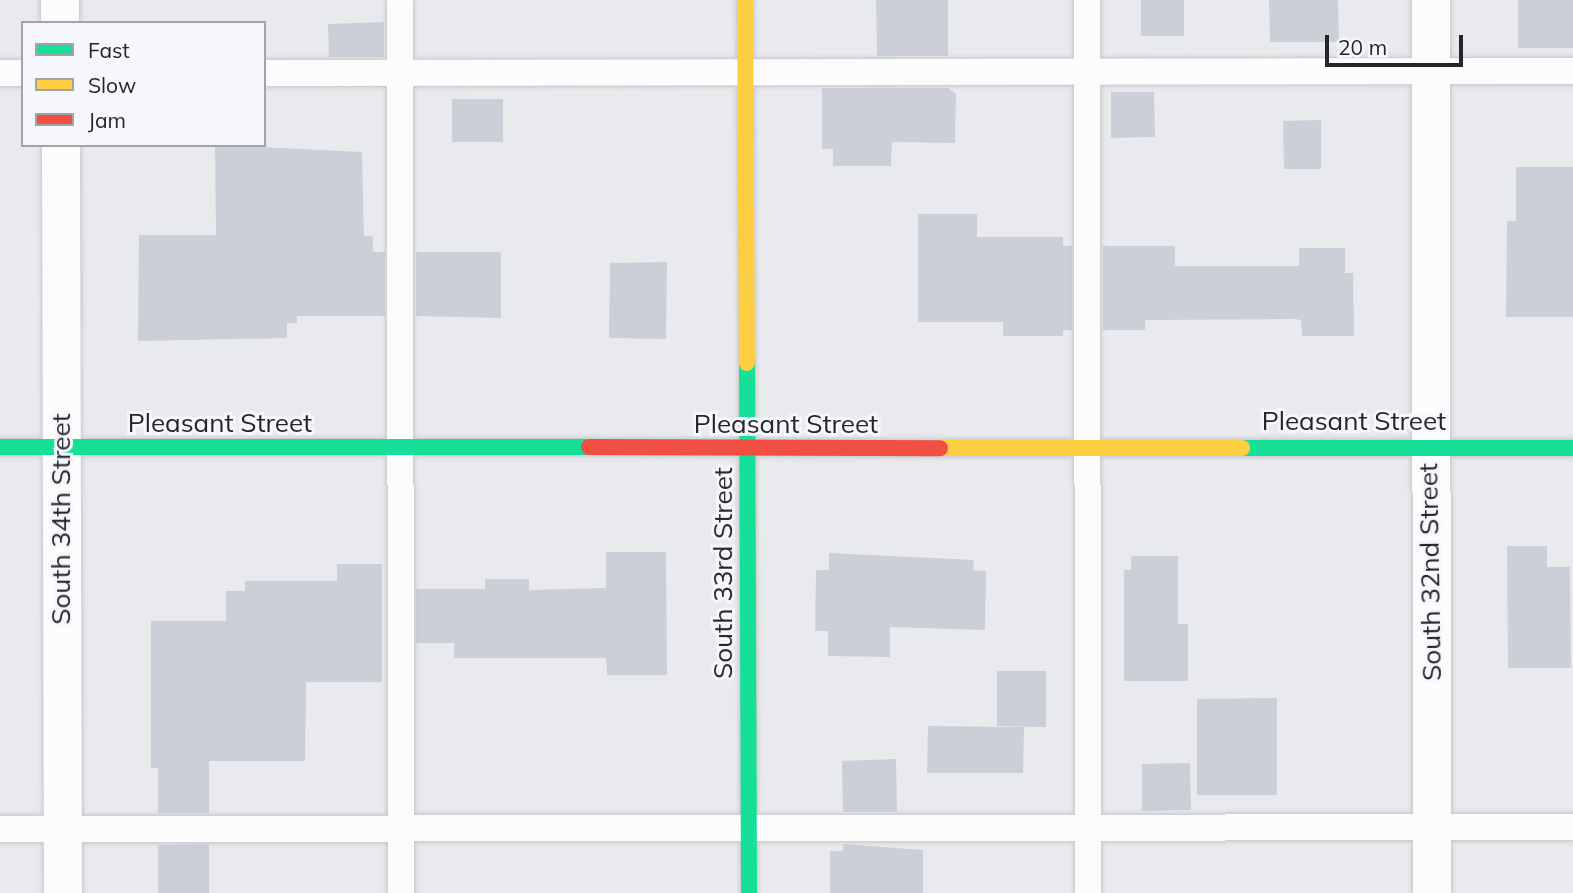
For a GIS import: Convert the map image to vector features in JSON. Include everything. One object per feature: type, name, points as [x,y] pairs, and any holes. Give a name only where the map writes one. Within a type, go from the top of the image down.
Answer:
[{"type":"street","points":[[60,21],[61,0]]},
{"type":"street","name":"South 33rd Street","points":[[745,0],[749,893]]},
{"type":"street","name":"South 32nd Street","points":[[1431,0],[1429,446],[1432,893]]},
{"type":"street","name":"South 34th Street","points":[[61,147],[63,893]]},
{"type":"street","name":"Pleasant Street","points":[[0,447],[1573,448]]},
{"type":"lane","points":[[400,0],[401,893]]},
{"type":"lane","points":[[1087,0],[1088,893]]},
{"type":"lane","points":[[266,73],[1573,71]]},
{"type":"lane","points":[[0,73],[21,73]]},
{"type":"lane","points":[[0,829],[1573,827]]},
{"type":"building","points":[[876,0],[948,0],[948,56],[877,56]]},
{"type":"building","points":[[1141,0],[1184,0],[1184,36],[1141,36]]},
{"type":"building","points":[[1269,0],[1338,0],[1339,42],[1270,42]]},
{"type":"building","points":[[1518,0],[1573,0],[1573,48],[1518,48]]},
{"type":"building","points":[[384,22],[384,57],[329,57],[328,24]]},
{"type":"building","points":[[822,88],[948,88],[956,94],[955,143],[892,142],[891,166],[833,166],[833,149],[822,149]]},
{"type":"building","points":[[1111,92],[1154,92],[1155,137],[1111,138]]},
{"type":"building","points":[[452,99],[503,99],[503,142],[452,142]]},
{"type":"building","points":[[1321,120],[1321,169],[1284,169],[1283,121]]},
{"type":"building","points":[[215,147],[362,152],[364,236],[373,236],[373,252],[385,252],[385,316],[297,316],[297,323],[287,323],[287,338],[138,341],[139,235],[216,235]]},
{"type":"building","points":[[1516,167],[1573,167],[1573,317],[1506,317],[1507,221],[1516,221]]},
{"type":"building","points":[[918,214],[977,214],[977,237],[1063,237],[1063,246],[1072,246],[1072,330],[1063,330],[1063,336],[1003,336],[1003,322],[918,322]]},
{"type":"building","points":[[1103,246],[1175,246],[1175,266],[1299,266],[1299,248],[1345,248],[1345,273],[1353,273],[1354,336],[1302,336],[1301,320],[1294,319],[1145,320],[1145,330],[1103,330]]},
{"type":"building","points":[[416,252],[501,252],[501,318],[416,316]]},
{"type":"building","points":[[667,262],[666,339],[609,338],[610,263]]},
{"type":"building","points":[[1507,546],[1547,546],[1547,567],[1570,567],[1571,668],[1508,668]]},
{"type":"building","points":[[606,552],[666,552],[667,675],[607,675],[606,658],[454,658],[454,643],[416,643],[416,589],[485,589],[485,579],[529,579],[529,590],[606,588]]},
{"type":"building","points":[[829,553],[974,560],[973,570],[986,571],[985,630],[890,627],[890,657],[828,656],[828,631],[815,631],[816,570],[829,570]]},
{"type":"building","points":[[1131,556],[1178,556],[1178,624],[1188,624],[1188,681],[1124,681],[1124,570],[1131,570]]},
{"type":"building","points":[[337,564],[382,564],[382,682],[306,682],[305,761],[209,761],[209,813],[158,813],[158,768],[151,768],[151,621],[226,621],[226,591],[245,591],[245,581],[337,581]]},
{"type":"building","points":[[997,671],[1046,671],[1046,727],[997,726]]},
{"type":"building","points":[[1277,698],[1277,795],[1197,795],[1197,699]]},
{"type":"building","points":[[928,726],[1024,727],[1023,773],[927,773]]},
{"type":"building","points":[[896,759],[897,812],[843,812],[842,761]]},
{"type":"building","points":[[1190,763],[1191,810],[1142,811],[1142,764]]},
{"type":"building","points":[[209,844],[209,893],[158,893],[158,845]]},
{"type":"building","points":[[843,844],[923,850],[923,893],[830,893],[830,851],[843,851]]},
{"type":"traffic: fast","points":[[747,363],[749,893]]},
{"type":"traffic: fast","points":[[0,447],[589,447]]},
{"type":"traffic: fast","points":[[1242,448],[1573,448]]},
{"type":"traffic: slow","points":[[745,0],[747,363]]},
{"type":"traffic: slow","points":[[940,448],[1242,448]]},
{"type":"traffic: jam","points":[[589,447],[940,448]]}]
